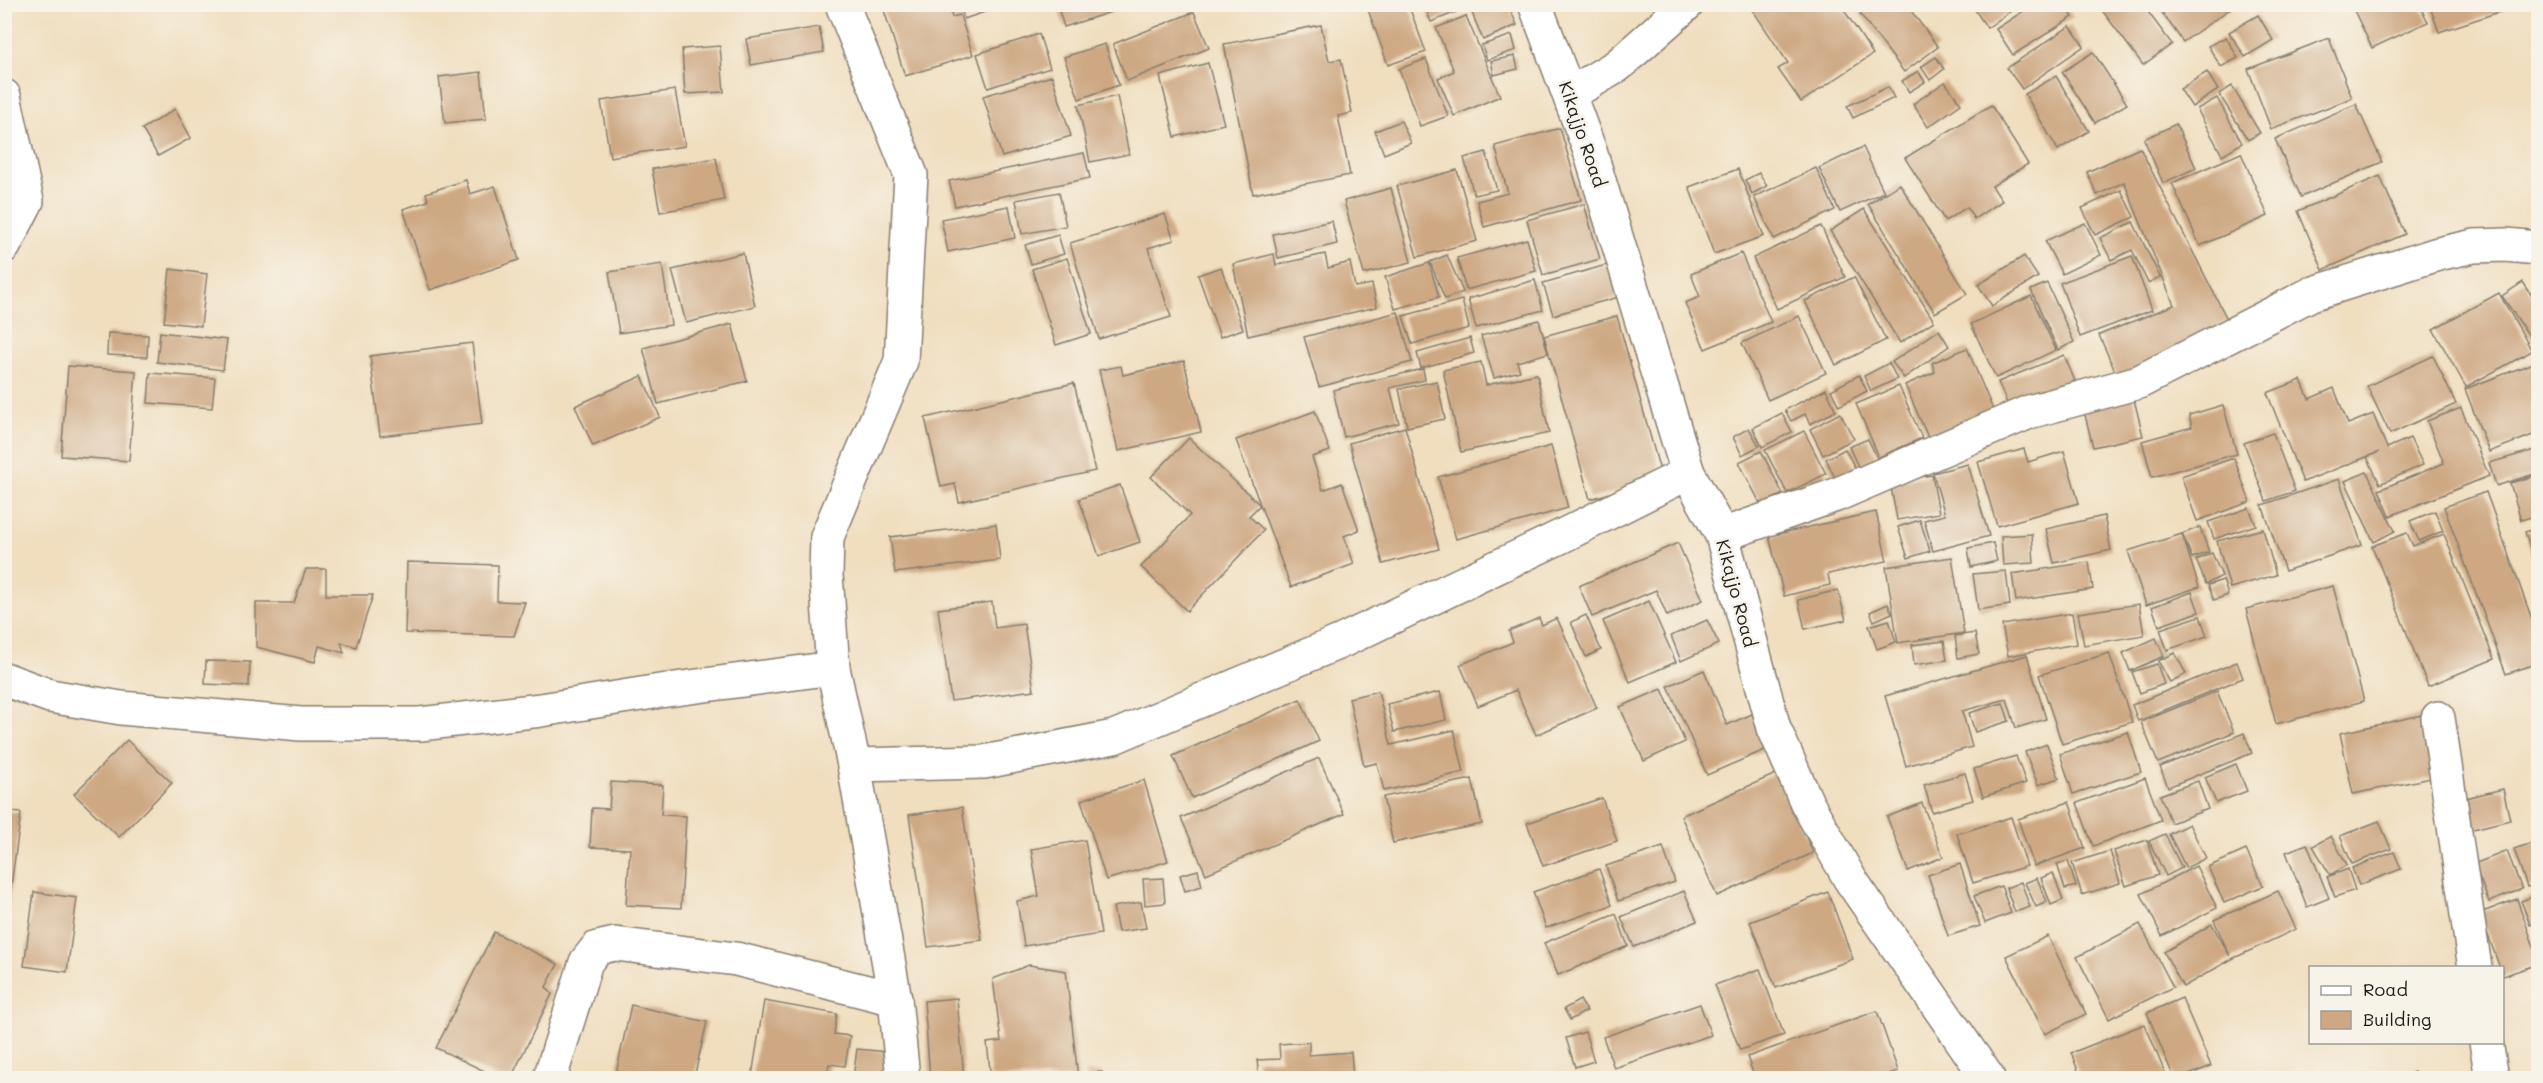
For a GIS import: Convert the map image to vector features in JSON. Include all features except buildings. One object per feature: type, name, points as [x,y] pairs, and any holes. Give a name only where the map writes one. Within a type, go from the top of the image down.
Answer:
[{"type":"street","points":[[842,4],[911,176],[901,361],[827,537],[826,575],[833,668],[854,765],[895,999],[903,1078]]},
{"type":"street","name":"Kikajjo Road","points":[[1535,4],[1570,94],[1617,237],[1688,474],[1722,535],[1773,728],[1807,803],[1850,879],[1988,1078]]},
{"type":"street","points":[[1570,94],[1617,66],[1687,4]]},
{"type":"street","points":[[4,96],[27,201],[4,246]]},
{"type":"street","points":[[1722,535],[1836,495],[2029,412],[2139,382],[2311,294],[2438,254],[2474,246],[2506,245],[2538,249]]},
{"type":"street","points":[[854,765],[984,762],[1114,737],[1352,636],[1688,474]]},
{"type":"street","points":[[4,679],[50,696],[121,708],[301,723],[420,724],[541,710],[660,691],[833,668]]},
{"type":"street","points":[[2438,718],[2475,966]]},
{"type":"street","points":[[550,1078],[586,962],[597,948],[615,944],[736,959],[895,999]]},
{"type":"street","points":[[2486,1044],[2492,1078]]}]
